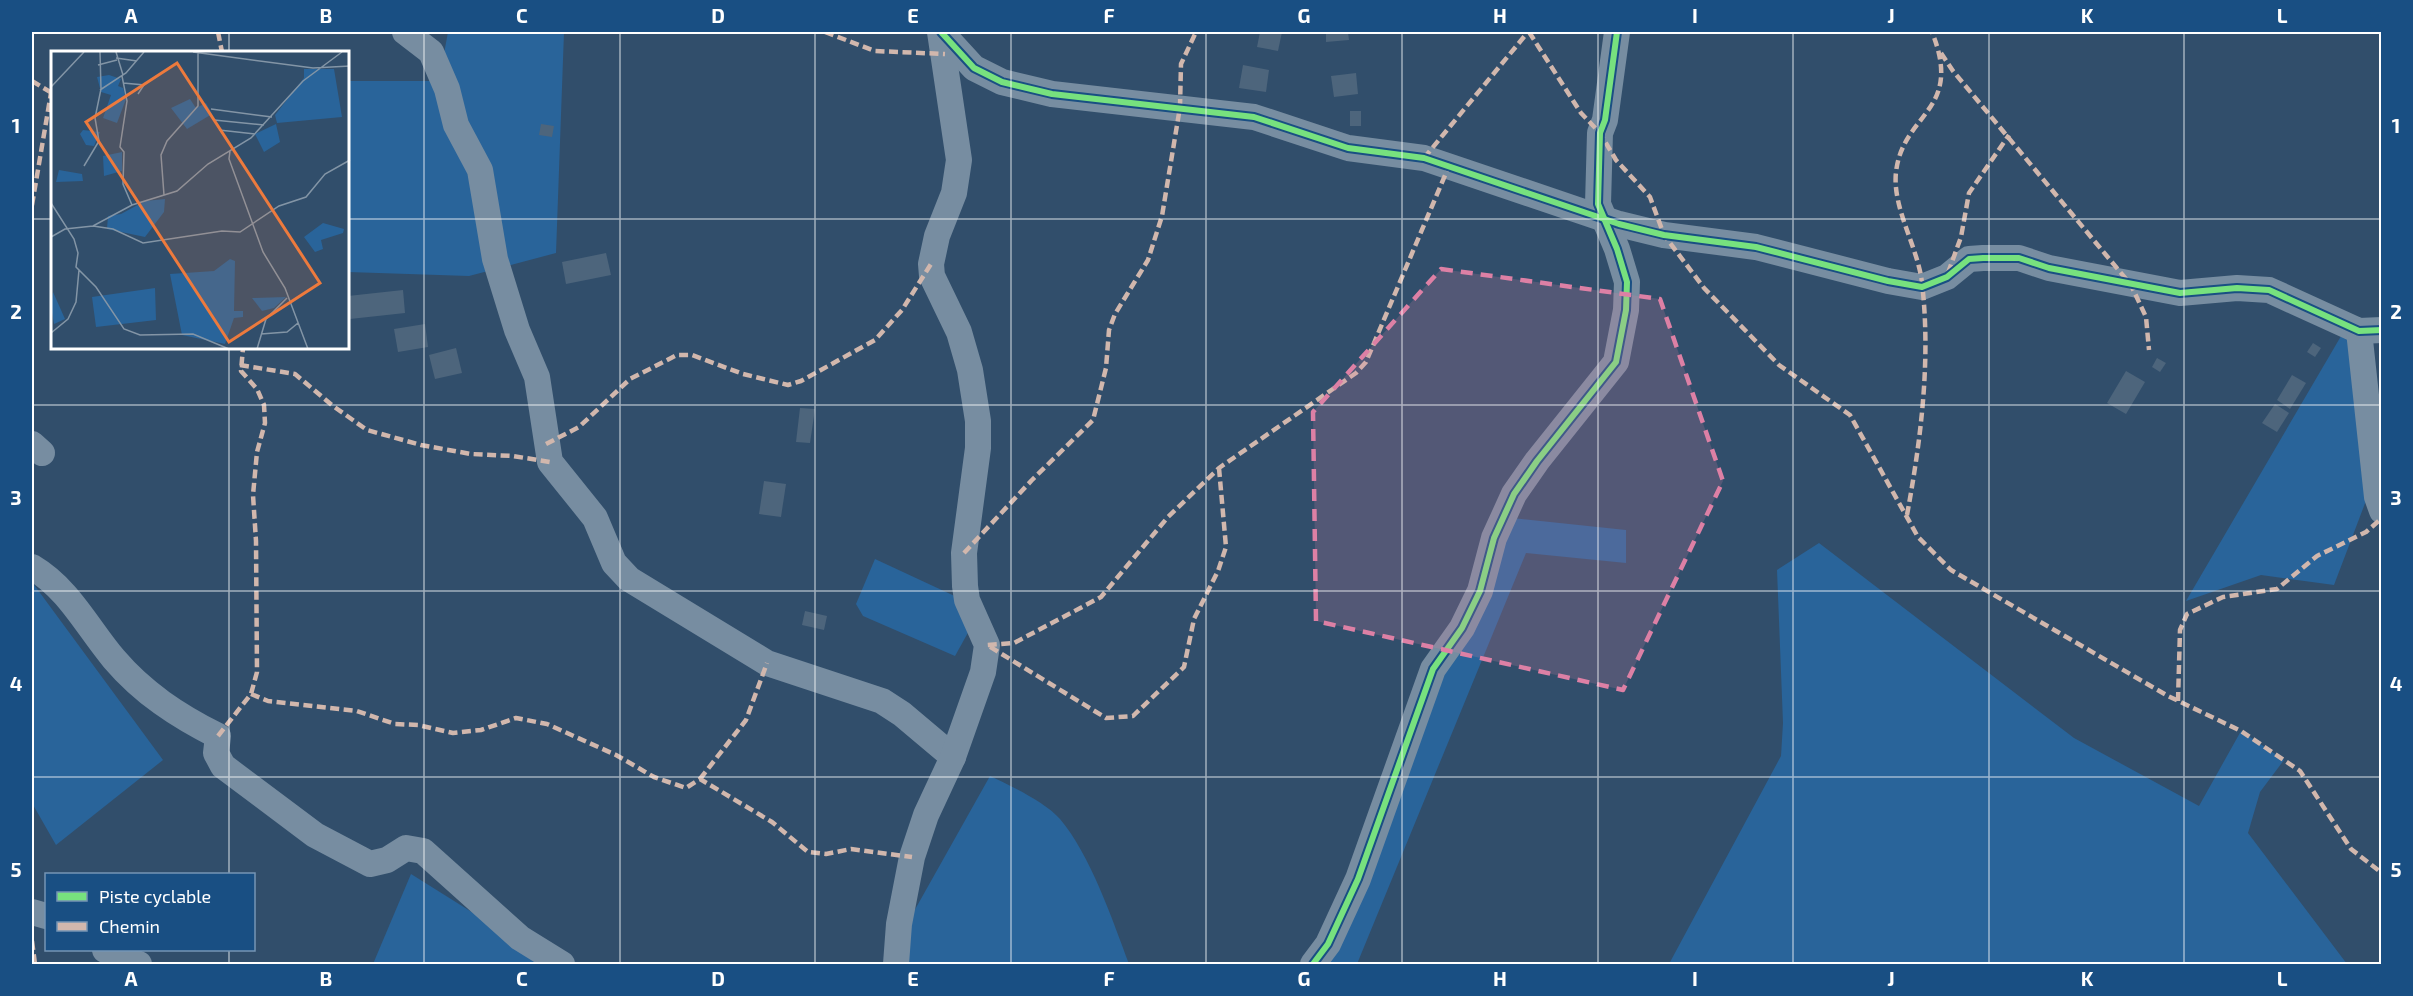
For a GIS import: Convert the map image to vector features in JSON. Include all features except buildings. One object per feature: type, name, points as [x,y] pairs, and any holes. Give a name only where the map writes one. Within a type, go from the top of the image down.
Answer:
[{"type":"street","points":[[405,32],[431,52],[447,89],[456,125],[480,170],[495,259],[517,330],[537,377],[550,462],[595,518],[614,562],[629,579],[767,663],[882,701],[902,714],[952,757]]},
{"type":"street","points":[[896,964],[899,924],[912,857],[926,815],[952,757],[983,672],[987,645],[967,600],[965,586],[964,553],[974,481],[978,421],[970,370],[959,332],[932,276],[931,264],[936,243],[954,194],[959,160],[940,32]]},
{"type":"street","points":[[940,32],[974,68],[1002,82],[1052,94],[1254,117],[1348,148],[1424,158],[1604,219],[1664,235],[1756,247],[1888,281],[1922,287],[1947,277],[1969,259],[2019,258],[2049,268],[2180,293],[2237,288],[2269,290],[2370,330],[2377,497],[2382,511]]},
{"type":"street","points":[[1313,964],[1328,944],[1358,879],[1433,669],[1462,628],[1480,591],[1494,538],[1514,494],[1537,461],[1616,362],[1626,310],[1627,282],[1617,249],[1598,204],[1600,133],[1605,120],[1617,32]]},
{"type":"street","points":[[32,567],[63,590],[132,679],[169,710],[218,736],[216,753],[223,766],[278,808],[315,835],[370,864],[387,860],[406,848],[423,851],[520,938],[562,964]]},
{"type":"street","points":[[107,951],[139,964]]},
{"type":"highlighted area","points":[[1441,269],[1660,299],[1723,481],[1623,690],[1316,621],[1313,412]]},
{"type":"shaded area","points":[[448,32],[564,32],[556,253],[469,276],[350,272],[350,81],[439,81]]},
{"type":"shaded area","points":[[2344,331],[2360,344],[2375,477],[2334,585],[2261,575],[2186,601]]},
{"type":"shaded area","points":[[1503,517],[1626,530],[1626,563],[1526,553],[1357,964],[1322,964]]},
{"type":"shaded area","points":[[1819,543],[2074,738],[2199,806],[2241,731],[2284,760],[2260,792],[2248,833],[2347,964],[1669,964],[1781,756],[1783,723],[1777,570]]},
{"type":"shaded area","points":[[875,559],[961,599],[970,629],[955,656],[863,616],[856,604]]},
{"type":"shaded area","points":[[32,582],[163,760],[56,845],[32,803]]},
{"type":"shaded area","points":[[990,776],[1027,795],[1060,819],[1091,869],[1129,964],[896,964],[899,938]]},
{"type":"shaded area","points":[[411,874],[555,964],[373,964]]},
{"type":"marked path","points":[[218,32],[222,51]]},
{"type":"marked path","points":[[825,32],[875,51],[945,54]]},
{"type":"marked path","points":[[964,553],[1032,480],[1093,420],[1106,368],[1109,330],[1115,314],[1148,260],[1162,216],[1180,107],[1181,64],[1196,32]]},
{"type":"marked path","points":[[1424,158],[1528,32]]},
{"type":"marked path","points":[[1529,32],[1581,113],[1600,133],[1616,160],[1650,197],[1664,235],[1704,288],[1779,365],[1850,415],[1918,537],[1951,570],[2168,696],[2241,731],[2300,771],[2351,849],[2382,873]]},
{"type":"marked path","points":[[1907,515],[1917,458],[1923,399],[1925,312],[1920,269],[1901,213],[1896,172],[1901,152],[1909,136],[1937,96],[1941,79],[1940,59],[1932,32]]},
{"type":"marked path","points":[[1941,53],[1953,71],[2131,285],[2146,317],[2149,350]]},
{"type":"marked path","points":[[32,81],[51,92]]},
{"type":"marked path","points":[[32,205],[51,93]]},
{"type":"marked path","points":[[1948,273],[1961,237],[1969,193],[2009,135]]},
{"type":"marked path","points":[[1219,468],[1226,547],[1218,571],[1194,619],[1184,667],[1133,716],[1106,718],[987,645],[1014,643],[1101,597],[1168,517],[1219,468],[1356,373],[1366,362],[1449,166]]},
{"type":"marked path","points":[[546,444],[579,427],[630,379],[677,355],[692,355],[743,374],[788,385],[801,381],[875,340],[902,310],[931,264]]},
{"type":"marked path","points":[[218,736],[251,694],[257,672],[256,541],[253,495],[257,452],[265,423],[264,405],[257,389],[241,371],[243,350]]},
{"type":"marked path","points":[[240,365],[295,374],[333,406],[367,430],[421,445],[471,454],[513,456],[550,462]]},
{"type":"marked path","points":[[2178,701],[2180,630],[2187,614],[2223,597],[2277,589],[2317,556],[2366,532],[2382,518]]},
{"type":"marked path","points":[[700,779],[746,720],[767,663]]},
{"type":"marked path","points":[[251,694],[268,701],[357,711],[395,724],[418,725],[453,733],[481,730],[516,718],[547,724],[616,755],[654,777],[686,788],[700,779],[772,822],[808,852],[826,854],[851,849],[912,857]]},
{"type":"marked path","points":[[32,941],[35,964]]},
{"type":"cycle path","points":[[941,32],[974,68],[1002,82],[1052,94],[1254,117],[1348,148],[1424,158],[1619,224],[1664,235],[1756,247],[1888,281],[1922,287],[1947,277],[1969,259],[2019,258],[2049,268],[2180,293],[2237,288],[2269,290],[2359,331],[2382,330]]},
{"type":"cycle path","points":[[1313,964],[1328,944],[1358,879],[1433,669],[1462,628],[1480,591],[1494,538],[1514,494],[1537,461],[1616,362],[1626,310],[1627,282],[1617,249],[1598,204],[1600,133],[1605,120],[1617,32]]}]
